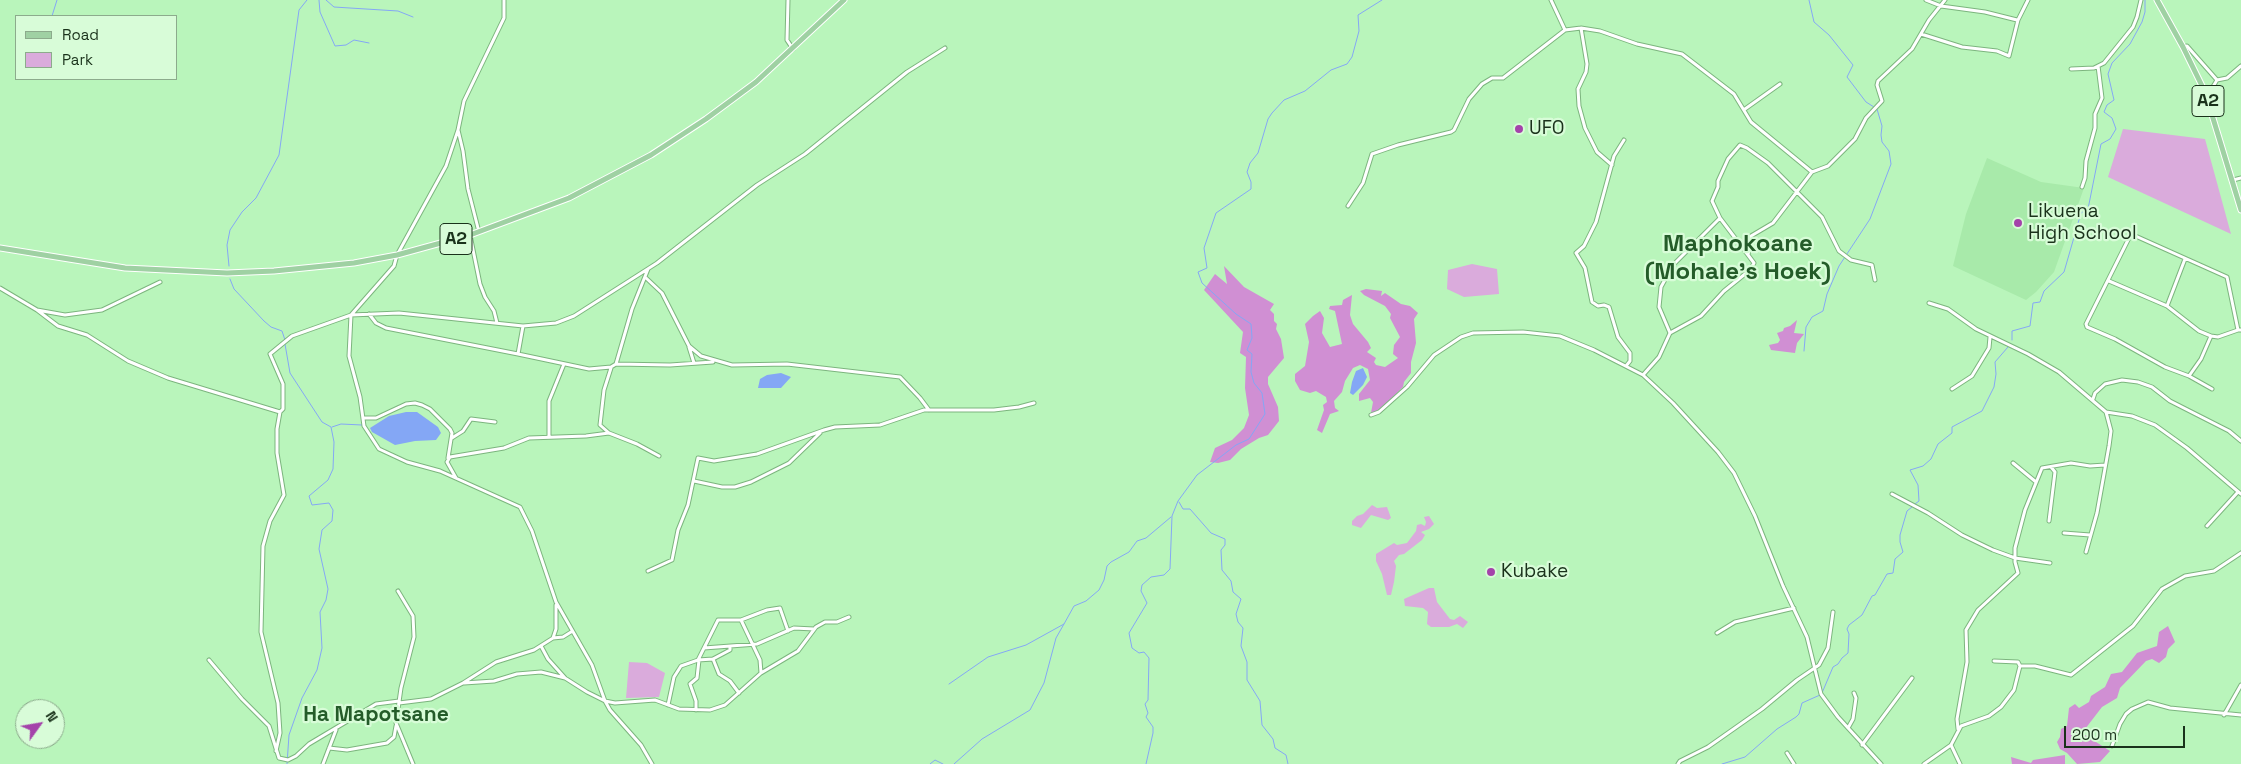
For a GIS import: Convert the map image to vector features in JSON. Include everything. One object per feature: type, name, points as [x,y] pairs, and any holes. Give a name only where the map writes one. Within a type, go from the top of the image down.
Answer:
[{"type":"main road","name":"A2","points":[[0,248],[125,268],[199,273],[274,271],[315,268],[397,255],[470,235],[555,204],[643,160],[729,102],[793,50],[844,0]]},
{"type":"main road","name":"A2","points":[[2157,0],[2184,47],[2205,92],[2241,210]]},
{"type":"street","points":[[504,0],[504,18],[464,101],[458,130],[446,166],[397,255],[394,266],[351,315],[349,356],[360,397],[364,426],[379,449],[407,462],[440,471],[520,507],[532,531],[556,602],[571,632],[592,666],[605,701],[610,710],[641,745],[652,764]]},
{"type":"street","points":[[788,0],[787,40],[793,50]]},
{"type":"street","points":[[1551,0],[1565,30]]},
{"type":"street","points":[[1926,0],[1941,6],[1984,12],[2018,20]]},
{"type":"street","points":[[1748,255],[1750,236],[1773,223],[1812,172],[1828,166],[1855,139],[1865,120],[1882,101],[1877,85],[1878,81],[1912,49],[1929,20],[1945,0]]},
{"type":"street","points":[[1921,34],[1962,47],[1997,51],[2009,56],[2018,20],[2028,0]]},
{"type":"street","points":[[2071,70],[2098,66],[2104,63],[2132,27],[2137,17],[2141,0]]},
{"type":"street","points":[[1581,28],[1587,64],[1586,72],[1578,90],[1579,106],[1585,128],[1597,152],[1612,165]]},
{"type":"street","points":[[1348,206],[1363,183],[1372,154],[1398,145],[1451,132],[1454,130],[1469,99],[1482,84],[1492,78],[1503,78],[1565,30],[1581,28],[1637,44],[1682,54],[1734,94],[1745,109],[1751,122],[1812,172]]},
{"type":"street","points":[[2184,47],[2187,46],[2217,80]]},
{"type":"street","points":[[276,751],[280,733],[278,702],[261,632],[263,546],[270,522],[284,495],[278,453],[280,412],[283,409],[283,384],[270,354],[292,336],[351,315],[399,313],[523,326],[556,323],[574,316],[648,269],[728,210],[757,185],[804,154],[907,72],[945,48]]},
{"type":"street","points":[[2082,187],[2086,178],[2086,161],[2095,128],[2096,109],[2102,98],[2098,66]]},
{"type":"street","points":[[2205,92],[2211,90],[2217,80],[2227,78],[2241,66]]},
{"type":"street","points":[[1745,109],[1780,84]]},
{"type":"street","points":[[458,130],[463,150],[468,189],[479,232]]},
{"type":"street","points":[[1624,140],[1614,156],[1596,222],[1584,246],[1576,254],[1584,268],[1592,302],[1598,306],[1604,305],[1609,307],[1618,338],[1630,353],[1630,361],[1626,366]]},
{"type":"street","points":[[1643,375],[1659,357],[1670,333],[1700,316],[1724,291],[1750,270],[1754,264],[1720,218],[1712,201],[1718,188],[1718,181],[1728,159],[1740,145],[1768,163],[1822,216],[1839,251],[1851,260],[1872,265],[1875,280]]},
{"type":"street","points":[[2233,180],[2241,178]]},
{"type":"street","points":[[1670,333],[1659,307],[1661,286],[1673,265],[1720,218]]},
{"type":"street","points":[[2109,281],[2167,306],[2199,331],[2218,337],[2240,330],[2226,277],[2212,269],[2185,259],[2131,234],[2086,324],[2087,327],[2212,389]]},
{"type":"street","points":[[470,235],[480,284],[485,297],[494,310],[497,323]]},
{"type":"street","points":[[2167,306],[2185,259]]},
{"type":"street","points":[[648,269],[632,309],[616,364],[612,367],[604,390],[600,421],[602,428],[609,433],[637,444],[659,456]]},
{"type":"street","points":[[645,277],[662,293],[689,346],[694,363]]},
{"type":"street","points":[[37,310],[65,315],[102,310],[160,282]]},
{"type":"street","points":[[0,288],[37,310],[58,326],[87,335],[128,361],[168,378],[280,412]]},
{"type":"street","points":[[1929,303],[1948,309],[1990,337],[2028,354],[2059,372],[2106,412],[2111,431],[2097,513],[2086,552]]},
{"type":"street","points":[[368,313],[376,323],[386,328],[564,364],[589,368],[612,367]]},
{"type":"street","points":[[518,354],[523,326]]},
{"type":"street","points":[[1371,415],[1379,412],[1396,397],[1434,355],[1467,334],[1523,332],[1551,334],[1594,350],[1643,375],[1673,403],[1718,452],[1734,473],[1755,516],[1783,586],[1807,637],[1821,694],[1862,745],[1881,764]]},
{"type":"street","points":[[2189,376],[2201,359],[2211,336]]},
{"type":"street","points":[[1952,389],[1972,376],[1989,348],[1990,337]]},
{"type":"street","points":[[689,346],[701,356],[715,362]]},
{"type":"street","points":[[616,364],[670,365],[715,362],[732,365],[787,364],[900,377],[929,410]]},
{"type":"street","points":[[549,437],[549,401],[564,364]]},
{"type":"street","points":[[2093,400],[2095,393],[2105,384],[2122,380],[2138,382],[2152,387],[2170,401],[2229,432],[2241,441]]},
{"type":"street","points":[[648,571],[672,560],[676,538],[684,518],[694,481],[698,458],[714,460],[757,454],[821,431],[834,428],[880,425],[902,419],[912,413],[929,410],[994,410],[1020,407],[1034,402]]},
{"type":"street","points":[[363,418],[376,418],[406,404],[422,405],[430,409],[450,429],[452,438],[448,458],[450,469],[457,479]]},
{"type":"street","points":[[2106,412],[2132,416],[2155,425],[2187,448],[2240,493],[2207,526]]},
{"type":"street","points":[[452,438],[463,431],[471,419],[495,422]]},
{"type":"street","points":[[694,481],[722,486],[735,486],[751,482],[789,464],[821,431]]},
{"type":"street","points":[[448,458],[504,448],[522,439],[609,433]]},
{"type":"street","points":[[2013,463],[2036,482]]},
{"type":"street","points":[[1924,764],[1951,745],[1958,729],[1957,719],[1967,662],[1966,630],[1978,610],[2018,573],[2015,548],[2025,510],[2042,468],[2071,463],[2090,466],[2105,465]]},
{"type":"street","points":[[2049,521],[2055,472],[2051,467]]},
{"type":"street","points":[[1892,494],[1928,513],[1973,541],[2015,558],[2050,563]]},
{"type":"street","points":[[2064,533],[2090,535]]},
{"type":"street","points":[[1994,661],[2018,662],[2020,666],[2035,666],[2071,675],[2133,626],[2162,589],[2185,576],[2214,571],[2241,553]]},
{"type":"street","points":[[329,748],[347,750],[387,743],[394,737],[399,702],[414,638],[413,616],[398,591]]},
{"type":"street","points":[[553,638],[556,629],[556,602]]},
{"type":"street","points":[[696,710],[696,700],[690,684],[696,678],[698,660],[718,620],[742,620],[767,610],[780,608],[788,631]]},
{"type":"street","points":[[1717,633],[1735,622],[1794,608]]},
{"type":"street","points":[[1678,764],[1680,761],[1708,747],[1815,669],[1828,648],[1833,612]]},
{"type":"street","points":[[541,646],[548,659],[565,678],[605,701],[647,699],[660,701],[679,710],[717,709],[725,706],[761,673],[798,651],[806,643],[814,629],[825,622],[837,622],[849,617]]},
{"type":"street","points":[[742,620],[762,667],[761,673]]},
{"type":"street","points":[[704,648],[753,645],[798,628],[814,629]]},
{"type":"street","points":[[209,660],[238,695],[268,726],[280,758],[288,760],[309,744],[376,704],[431,699],[464,683],[496,662],[509,656],[520,655],[541,646],[553,638],[562,637],[571,632]]},
{"type":"street","points":[[668,705],[674,677],[681,666],[698,660],[713,659],[730,650],[730,647]]},
{"type":"street","points":[[713,659],[719,674],[730,681],[740,693]]},
{"type":"street","points":[[1958,729],[1989,716],[2001,706],[2014,690],[2020,666]]},
{"type":"street","points":[[464,683],[484,683],[518,674],[540,672],[565,678]]},
{"type":"street","points":[[1862,745],[1912,678]]},
{"type":"street","points":[[2224,714],[2241,685]]},
{"type":"street","points":[[1848,728],[1853,719],[1856,698],[1854,693]]},
{"type":"street","points":[[2112,746],[2126,714],[2132,709],[2148,702],[2170,708],[2241,715]]},
{"type":"street","points":[[396,723],[413,764]]},
{"type":"street","points":[[323,764],[338,727]]},
{"type":"street","points":[[1951,745],[1960,764]]},
{"type":"street","points":[[1787,753],[1794,764]]},
{"type":"shaded area","name":"Likuena High School","points":[[1987,158],[2041,182],[2084,188],[2054,272],[2026,300],[1953,266],[1966,214]]},
{"type":"shaded area","points":[[1224,266],[1244,287],[1274,304],[1270,310],[1274,314],[1274,321],[1277,324],[1276,329],[1281,339],[1284,358],[1268,377],[1268,384],[1278,407],[1279,421],[1268,435],[1241,449],[1230,460],[1218,463],[1210,462],[1215,448],[1232,440],[1244,428],[1249,415],[1245,388],[1246,357],[1240,353],[1243,332],[1204,290],[1215,274],[1227,284]]},
{"type":"shaded area","points":[[1366,289],[1382,291],[1381,296],[1385,293],[1401,304],[1410,306],[1418,313],[1414,319],[1416,343],[1411,362],[1411,373],[1404,382],[1403,387],[1379,411],[1371,413],[1373,402],[1370,398],[1359,401],[1359,394],[1370,380],[1368,369],[1360,365],[1353,368],[1345,381],[1342,392],[1334,401],[1335,408],[1339,411],[1330,414],[1322,433],[1317,430],[1324,410],[1323,405],[1327,402],[1326,397],[1316,391],[1310,393],[1300,390],[1295,381],[1295,374],[1305,366],[1309,342],[1305,324],[1313,316],[1320,311],[1324,318],[1322,333],[1330,347],[1342,344],[1335,311],[1329,309],[1330,306],[1342,305],[1343,300],[1352,295],[1350,315],[1353,324],[1368,342],[1371,348],[1367,352],[1376,358],[1374,362],[1376,365],[1385,367],[1398,358],[1393,354],[1394,345],[1400,337],[1390,318],[1391,314],[1385,306],[1360,291]]},
{"type":"shaded area","points":[[1797,320],[1794,333],[1804,334],[1797,343],[1795,353],[1771,350],[1769,345],[1778,343],[1780,340],[1777,333],[1783,331],[1784,328]]},
{"type":"shaded area","points":[[2168,626],[2175,642],[2168,649],[2166,657],[2159,663],[2152,659],[2146,661],[2120,688],[2117,698],[2102,707],[2082,733],[2110,751],[2100,762],[2077,764],[2067,753],[2060,749],[2057,742],[2061,729],[2067,726],[2069,708],[2075,704],[2079,708],[2089,702],[2091,696],[2105,687],[2111,674],[2122,672],[2137,653],[2157,646],[2159,632]]},
{"type":"shaded area","points":[[2065,755],[2065,764],[2012,764],[2011,757],[2031,763],[2033,760]]},
{"type":"green space","points":[[2123,129],[2205,139],[2231,234],[2108,177]]},
{"type":"green space","points":[[1472,264],[1497,269],[1499,294],[1464,297],[1447,289],[1448,270]]},
{"type":"green space","points":[[1372,505],[1377,508],[1387,507],[1391,518],[1388,520],[1371,515],[1361,528],[1352,525],[1352,521],[1357,516],[1363,514]]},
{"type":"green space","points":[[1429,516],[1434,524],[1429,529],[1421,532],[1425,535],[1422,540],[1404,554],[1399,555],[1394,561],[1396,566],[1394,582],[1391,595],[1387,595],[1382,574],[1376,561],[1376,554],[1394,543],[1397,545],[1407,543],[1416,531],[1417,525],[1425,526],[1424,517]]},
{"type":"green space","points":[[1429,588],[1434,588],[1437,602],[1450,619],[1454,620],[1460,616],[1468,622],[1463,628],[1457,624],[1449,627],[1431,627],[1427,624],[1428,612],[1423,608],[1405,606],[1404,599]]},
{"type":"green space","points":[[629,662],[647,663],[665,673],[659,697],[626,698]]},
{"type":"water","points":[[1363,368],[1367,377],[1363,385],[1353,395],[1350,393],[1356,371]]},
{"type":"water","points":[[781,373],[791,377],[781,388],[758,388],[760,379],[767,375]]},
{"type":"water","points":[[406,412],[417,412],[438,427],[441,433],[436,440],[415,441],[395,445],[372,432],[370,428],[389,416]]},
{"type":"waterway","points":[[52,15],[57,0]]},
{"type":"waterway","points":[[229,266],[227,245],[230,230],[242,212],[256,198],[279,155],[299,10],[307,0]]},
{"type":"waterway","points":[[319,0],[320,12],[335,46],[346,45],[354,40],[369,43]]},
{"type":"waterway","points":[[326,0],[334,7],[398,11],[413,17]]},
{"type":"waterway","points":[[1146,764],[1153,733],[1153,727],[1146,717],[1148,713],[1145,704],[1148,700],[1149,658],[1144,652],[1139,653],[1132,648],[1129,633],[1147,603],[1141,591],[1142,585],[1151,577],[1164,575],[1170,569],[1172,516],[1178,501],[1197,475],[1236,445],[1249,439],[1265,414],[1262,393],[1254,383],[1251,372],[1252,354],[1247,350],[1252,338],[1251,324],[1236,314],[1202,283],[1198,272],[1207,268],[1204,248],[1216,213],[1251,189],[1251,182],[1247,172],[1250,163],[1258,153],[1268,119],[1272,113],[1284,100],[1305,91],[1331,70],[1347,64],[1352,57],[1359,31],[1358,15],[1382,0]]},
{"type":"waterway","points":[[1809,0],[1814,22],[1829,35],[1853,65],[1847,77],[1866,102],[1874,107]]},
{"type":"waterway","points":[[2012,340],[2012,331],[2030,326],[2033,303],[2040,302],[2044,291],[2064,272],[2081,213],[2088,209],[2101,144],[2110,139],[2116,129],[2112,118],[2104,112],[2107,105],[2114,100],[2108,74],[2112,63],[2130,44],[2142,22],[2145,12],[2145,0]]},
{"type":"waterway","points":[[1804,351],[1806,327],[1812,317],[1823,311],[1827,294],[1839,266],[1870,219],[1891,164],[1889,151],[1882,142],[1882,126],[1877,109]]},
{"type":"waterway","points":[[230,279],[234,289],[264,321],[271,327],[282,331],[285,340]]},
{"type":"waterway","points":[[285,344],[290,373],[322,422],[331,427],[334,442],[333,469],[328,480],[309,496],[312,505],[329,503],[333,510],[332,521],[322,530],[319,549],[328,589],[326,600],[320,612],[322,648],[317,670],[302,698],[289,735],[287,764]]},
{"type":"waterway","points":[[1915,504],[1919,501],[1918,485],[1910,470],[1923,466],[1931,459],[1938,444],[1952,433],[1952,427],[1982,411],[1994,387],[1995,362],[2008,347]]},
{"type":"waterway","points":[[332,427],[341,424],[362,425]]},
{"type":"waterway","points":[[1179,502],[1183,509],[1190,509],[1211,533],[1225,539],[1225,545],[1221,550],[1222,570],[1231,581],[1233,592],[1241,599],[1236,614],[1238,622],[1243,628],[1241,646],[1247,662],[1247,680],[1260,701],[1262,725],[1273,739],[1275,748],[1286,755],[1288,764]]},
{"type":"waterway","points":[[1822,693],[1833,667],[1848,653],[1849,634],[1847,629],[1849,625],[1862,615],[1887,574],[1893,573],[1895,559],[1903,552],[1900,535],[1907,511],[1912,507]]},
{"type":"waterway","points":[[949,684],[988,657],[1026,645],[1064,624],[1074,606],[1086,601],[1099,590],[1104,580],[1107,566],[1129,552],[1137,541],[1146,538],[1171,517]]},
{"type":"waterway","points":[[954,764],[982,739],[1030,710],[1044,683],[1056,638],[1064,624]]},
{"type":"waterway","points":[[1722,764],[1745,757],[1777,729],[1796,717],[1799,714],[1802,703],[1820,695]]},
{"type":"waterway","points":[[930,764],[935,760],[943,764]]},
{"type":"place","name":"UFO","points":[[1519,129]]},
{"type":"place","name":"Likuena High School","points":[[2018,223]]},
{"type":"place","name":"Kubake","points":[[1491,572]]},
{"type":"district","name":"Maphokoane (Mohale's Hoek)","points":[[1738,258]]},
{"type":"district","name":"Ha Mapotsane","points":[[376,715]]}]
